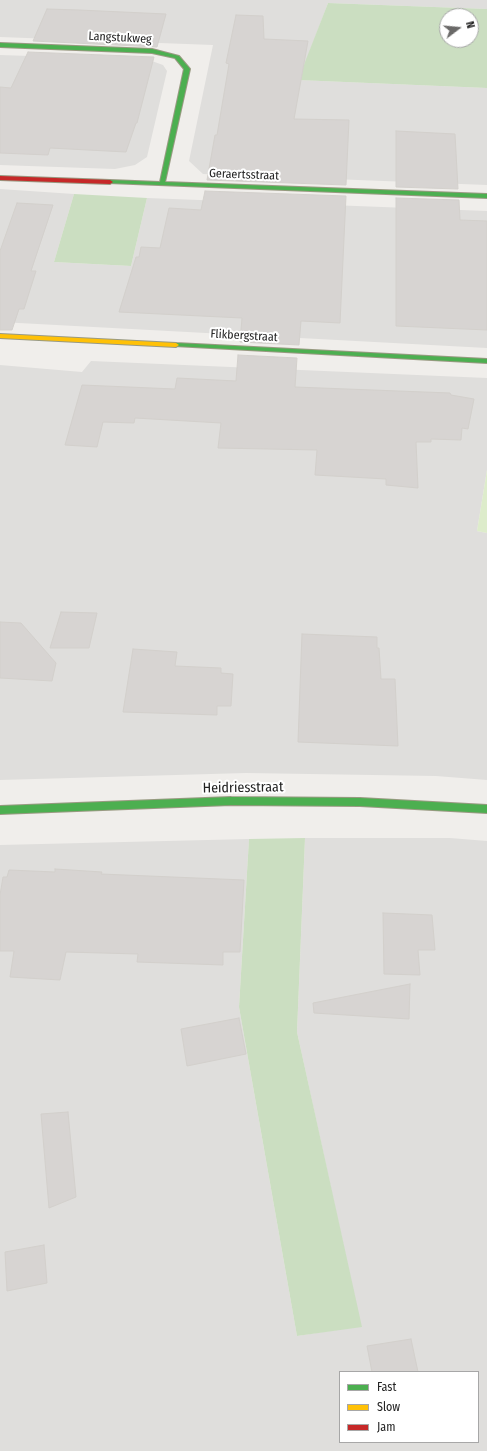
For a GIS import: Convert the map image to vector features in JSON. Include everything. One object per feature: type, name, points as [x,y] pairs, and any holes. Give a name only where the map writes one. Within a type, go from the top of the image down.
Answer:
[{"type":"street","name":"Langstukweg","points":[[0,45],[152,51],[176,57],[187,69],[162,184]]},
{"type":"street","name":"Geraertsstraat","points":[[0,178],[487,196]]},
{"type":"street","name":"Flikbergstraat","points":[[0,336],[487,361]]},
{"type":"street","name":"Heidriesstraat","points":[[0,810],[231,801],[360,802],[487,809]]},
{"type":"shaded area","points":[[0,0],[487,0],[487,9],[328,3],[299,80],[487,88],[487,185],[203,174],[189,161],[213,45],[0,37]]},
{"type":"shaded area","points":[[0,55],[149,60],[163,65],[167,71],[147,157],[135,165],[115,169],[0,165]]},
{"type":"shaded area","points":[[0,189],[74,194],[54,262],[131,266],[147,198],[487,211],[487,348],[0,322]]},
{"type":"shaded area","points":[[91,361],[487,378],[487,470],[477,531],[487,533],[487,780],[436,776],[246,773],[0,780],[0,365],[82,372]]},
{"type":"shaded area","points":[[305,838],[450,838],[487,841],[487,1451],[0,1451],[0,845],[249,839],[239,1007],[297,1336],[361,1326],[297,1032]]},
{"type":"green space","points":[[328,3],[460,8],[439,8],[439,48],[479,48],[479,9],[487,9],[487,88],[298,80]]},
{"type":"green space","points":[[74,194],[147,198],[131,266],[54,262]]},
{"type":"green space","points":[[487,470],[487,533],[477,531]]},
{"type":"green space","points":[[305,838],[297,1032],[362,1327],[297,1336],[239,1007],[249,839]]},
{"type":"building","points":[[47,9],[166,14],[157,47],[33,41]]},
{"type":"building","points":[[236,15],[263,16],[264,39],[308,41],[294,119],[349,120],[346,185],[207,180],[215,135],[217,135],[229,64],[226,63]]},
{"type":"building","points":[[28,52],[154,57],[137,123],[126,152],[50,148],[48,155],[0,153],[0,87],[11,88]]},
{"type":"building","points":[[396,131],[455,134],[458,189],[396,187]]},
{"type":"building","points":[[205,191],[346,196],[340,323],[301,321],[299,345],[240,342],[242,318],[119,312],[136,257],[139,257],[141,247],[160,248],[169,208],[201,210]]},
{"type":"building","points":[[396,198],[459,200],[460,220],[487,221],[487,330],[396,326]]},
{"type":"building","points":[[17,203],[53,205],[31,271],[36,271],[24,309],[19,309],[12,330],[0,330],[0,251]]},
{"type":"building","points":[[238,355],[297,358],[295,387],[450,393],[451,395],[474,399],[468,429],[462,428],[461,440],[431,439],[431,442],[416,442],[418,488],[386,485],[386,479],[315,475],[317,450],[218,448],[221,423],[135,418],[134,423],[103,422],[97,447],[65,445],[82,385],[175,389],[177,378],[236,381]]},
{"type":"building","points":[[61,612],[97,613],[89,648],[50,648]]},
{"type":"building","points":[[0,622],[21,623],[56,663],[52,681],[0,678]]},
{"type":"building","points":[[302,634],[377,637],[381,679],[395,679],[398,746],[298,742]]},
{"type":"building","points":[[133,649],[177,652],[175,666],[221,668],[221,673],[233,674],[231,706],[217,706],[217,715],[123,712]]},
{"type":"building","points":[[55,869],[102,872],[101,874],[244,880],[240,952],[223,952],[223,965],[137,962],[138,954],[66,952],[60,980],[10,977],[14,951],[0,951],[0,895],[3,877],[7,877],[9,870],[55,872]]},
{"type":"building","points":[[383,913],[432,915],[435,950],[418,950],[420,975],[384,974]]},
{"type":"building","points":[[410,984],[409,1019],[314,1013],[313,1003]]},
{"type":"building","points":[[239,1018],[246,1054],[187,1066],[181,1029]]},
{"type":"building","points":[[68,1112],[76,1197],[49,1208],[41,1114]]},
{"type":"building","points":[[44,1245],[47,1283],[7,1291],[5,1252]]},
{"type":"building","points":[[411,1339],[418,1371],[372,1371],[367,1346]]},
{"type":"traffic: fast","points":[[0,45],[152,51],[177,57],[187,69],[162,184]]},
{"type":"traffic: fast","points":[[110,182],[487,196]]},
{"type":"traffic: fast","points":[[176,345],[487,361]]},
{"type":"traffic: fast","points":[[0,810],[231,801],[360,802],[487,809]]},
{"type":"traffic: slow","points":[[0,336],[176,345]]},
{"type":"traffic: jam","points":[[0,178],[110,182]]}]
